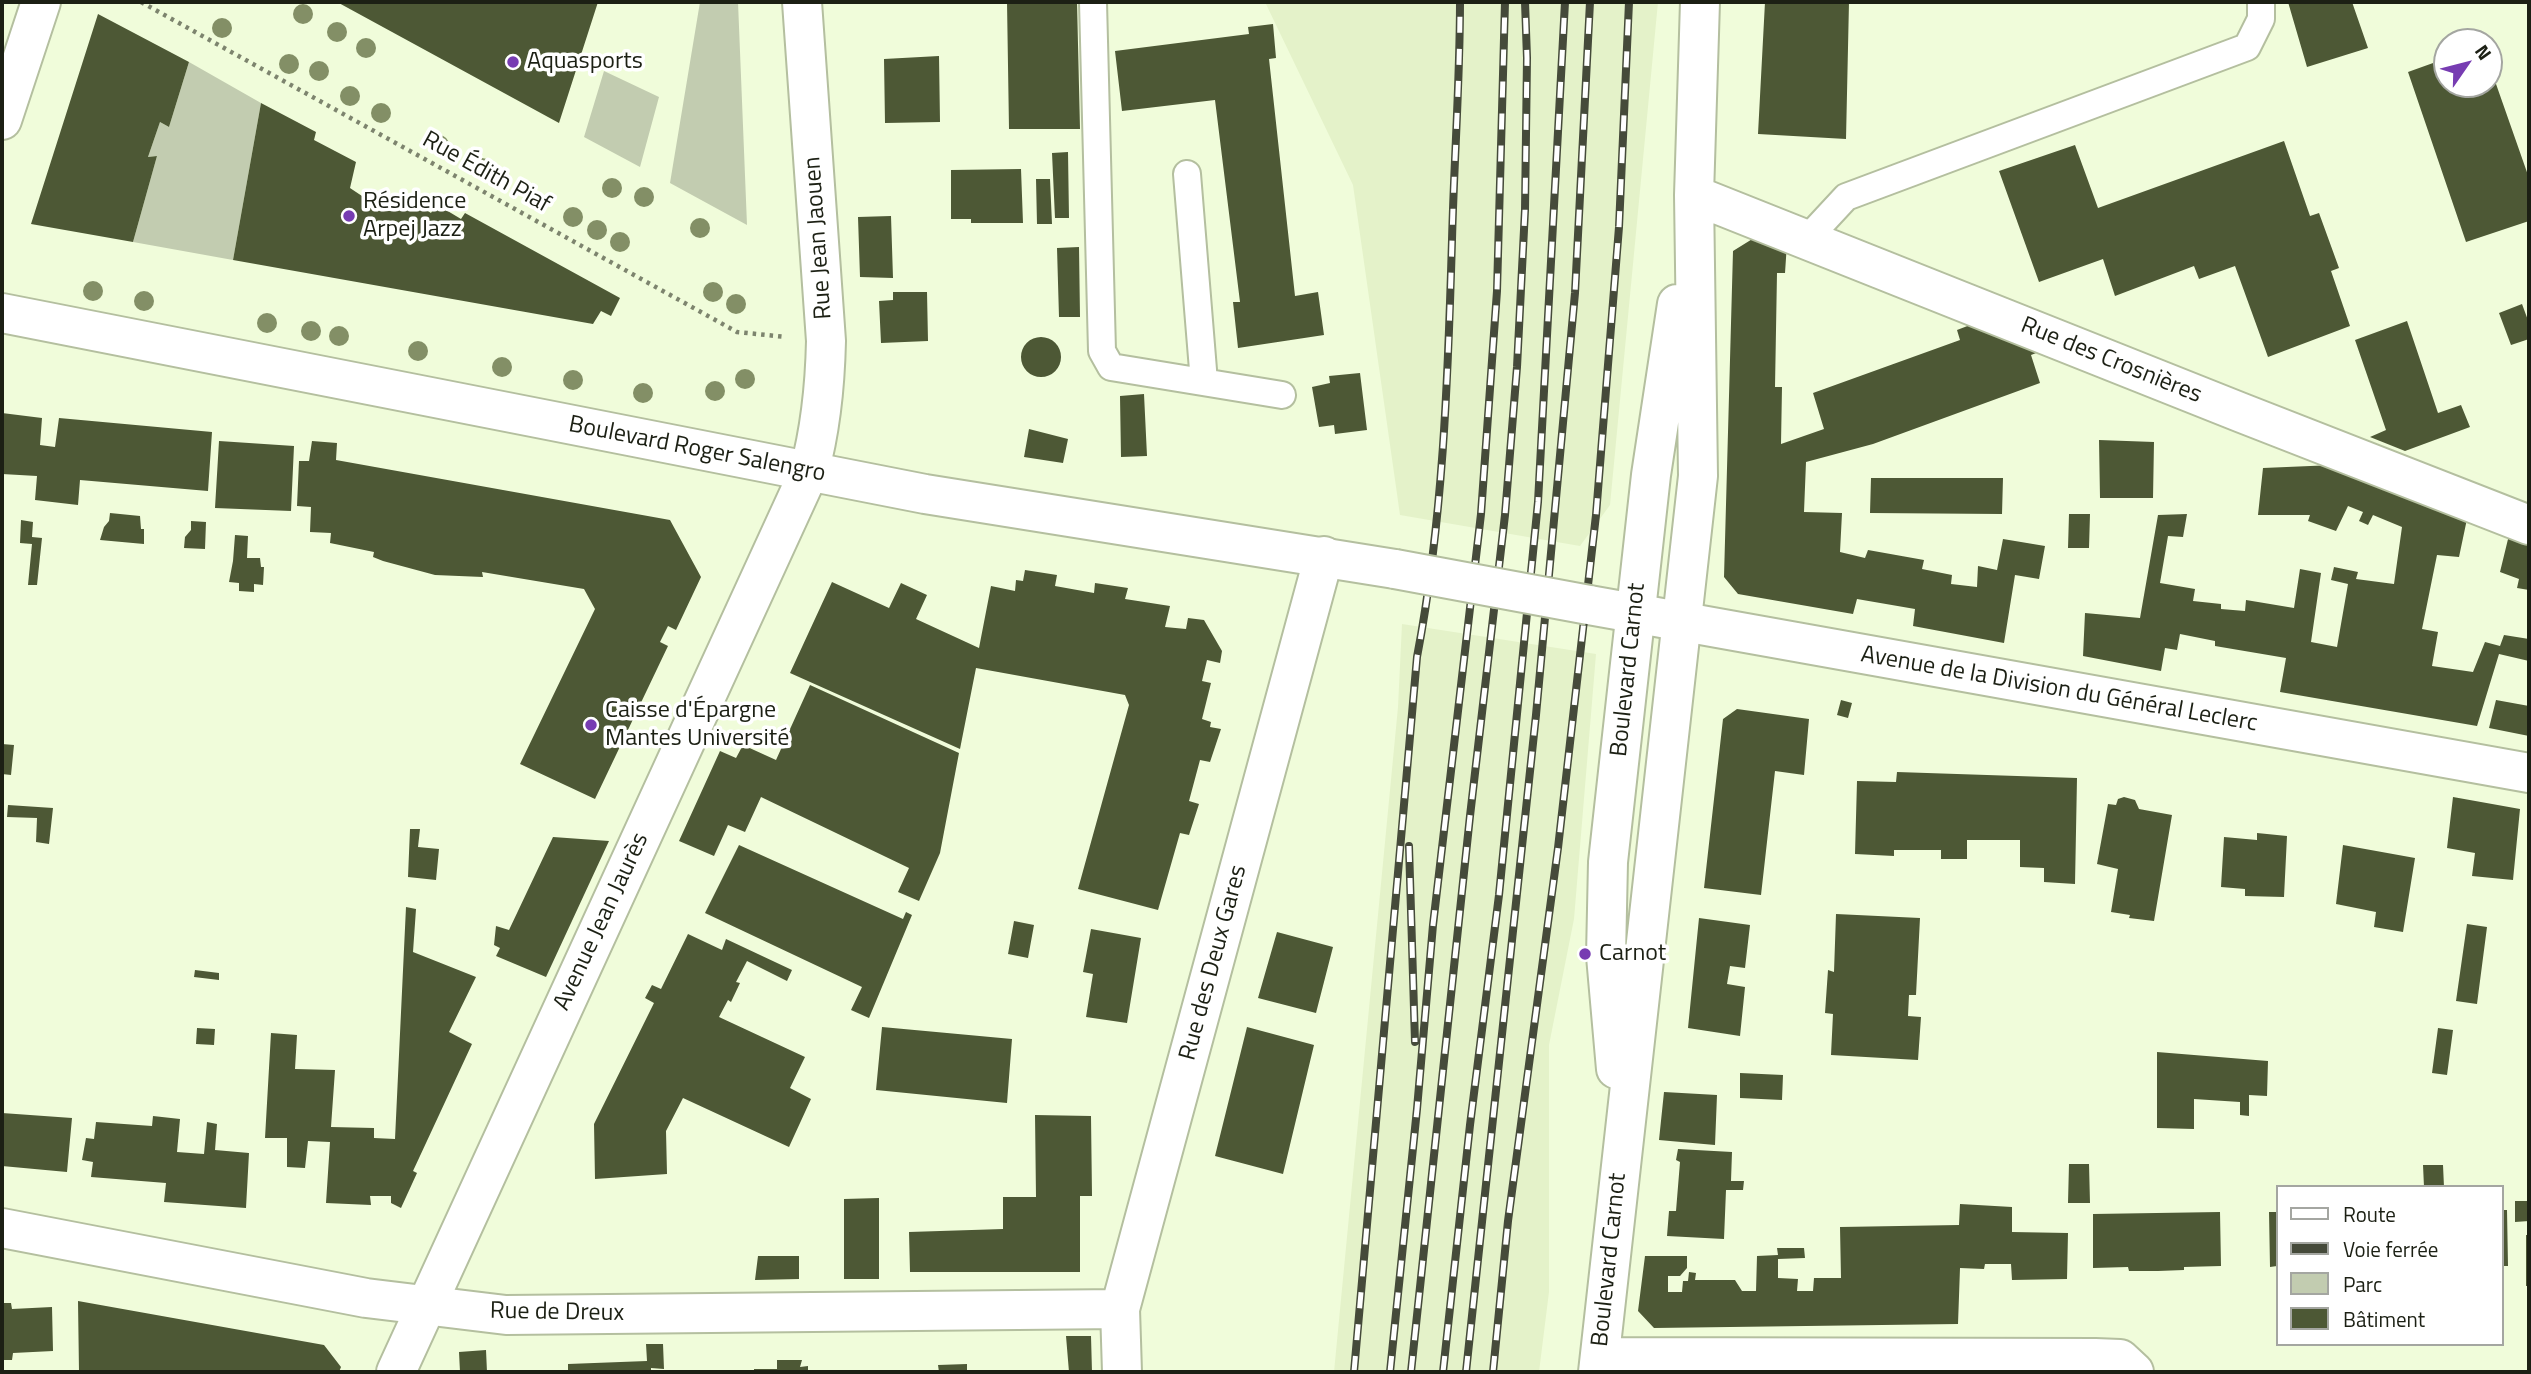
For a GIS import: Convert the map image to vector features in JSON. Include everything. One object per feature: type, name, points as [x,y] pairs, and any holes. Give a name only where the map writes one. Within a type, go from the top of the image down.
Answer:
[{"type":"street","points":[[2,120],[41,2]]},
{"type":"street","name":"Rue Jean Jaouen","points":[[802,2],[826,341],[825,389],[819,434],[809,472]]},
{"type":"street","name":"Boulevard Carnot","points":[[1599,1365],[1698,475],[1694,195],[1700,2]]},
{"type":"street","name":"Boulevard Carnot","points":[[1623,1147],[1606,956],[1605,911],[1609,850],[1651,475],[1694,195]]},
{"type":"street","name":"Rue des Crosnières","points":[[1694,195],[2529,525]]},
{"type":"street","name":"Boulevard Roger Salengro","points":[[2,313],[939,496],[1324,556],[1588,605]]},
{"type":"street","name":"Avenue Jean Jaurès","points":[[396,1372],[809,472]]},
{"type":"street","name":"Rue des Deux Gares","points":[[1122,1372],[1120,1309],[1324,556]]},
{"type":"street","name":"Avenue de la Division du Général Leclerc","points":[[1588,605],[2529,774]]},
{"type":"street","name":"Rue de Dreux","points":[[2,1228],[352,1295],[506,1315],[1120,1309]]},
{"type":"street","points":[[1599,1365],[2063,1365],[2120,1359],[2133,1372]]},
{"type":"lane","points":[[1093,2],[1102,351],[1111,367],[1282,395]]},
{"type":"lane","points":[[1807,239],[1846,197],[2247,47],[2261,19],[2262,2]]},
{"type":"lane","points":[[1187,174],[1204,382]]},
{"type":"path","name":"Rue Édith Piaf","points":[[141,2],[737,332],[826,341]]},
{"type":"shaded area","points":[[1265,2],[1658,2],[1610,505],[1580,546],[1400,515],[1353,185]]},
{"type":"shaded area","points":[[1402,624],[1596,654],[1574,919],[1549,1045],[1549,1292],[1539,1372],[1334,1372],[1398,707]]},
{"type":"green space","points":[[700,2],[738,2],[747,225],[670,183]]},
{"type":"green space","points":[[189,62],[261,103],[233,260],[133,242],[157,156],[148,157],[160,122],[169,127]]},
{"type":"green space","points":[[604,71],[659,97],[640,167],[584,137]]},
{"type":"building","name":"Aquasports","points":[[337,2],[598,2],[559,123]]},
{"type":"building","points":[[1007,2],[1077,2],[1080,129],[1009,129]]},
{"type":"building","points":[[1765,2],[1849,2],[1846,139],[1758,134]]},
{"type":"building","points":[[2288,2],[2352,2],[2368,48],[2307,67]]},
{"type":"building","points":[[98,14],[189,62],[169,127],[160,122],[148,157],[157,156],[133,242],[31,224]]},
{"type":"building","points":[[1273,24],[1276,58],[1269,59],[1295,296],[1318,292],[1324,335],[1238,348],[1233,302],[1240,302],[1215,100],[1122,111],[1115,51],[1249,34],[1248,27]]},
{"type":"building","points":[[939,56],[940,122],[885,123],[884,59]]},
{"type":"building","points":[[2433,63],[2433,98],[2501,98],[2529,178],[2529,221],[2466,242],[2408,72]]},
{"type":"building","name":"Résidence Arpej Jazz","points":[[261,103],[316,132],[314,140],[356,162],[350,188],[371,202],[377,193],[400,207],[406,197],[431,213],[436,204],[461,219],[465,213],[620,298],[611,316],[601,311],[593,324],[233,260]]},
{"type":"building","points":[[2284,141],[2310,216],[2319,213],[2339,268],[2331,271],[2350,326],[2268,357],[2235,266],[2199,279],[2194,266],[2115,296],[2103,259],[2039,282],[1999,171],[2075,145],[2098,208]]},
{"type":"building","points":[[1068,152],[1069,218],[1055,218],[1052,153]]},
{"type":"building","points":[[1021,169],[1023,223],[971,223],[971,219],[951,219],[951,170]]},
{"type":"building","points":[[1036,179],[1050,179],[1052,224],[1037,224]]},
{"type":"building","points":[[891,216],[893,278],[860,277],[858,217]]},
{"type":"building","points":[[1762,233],[1787,243],[1785,273],[1777,273],[1775,387],[1782,387],[1781,444],[1824,429],[1813,393],[1960,340],[1957,330],[1978,322],[2044,350],[2031,355],[2040,383],[1873,444],[1806,462],[1804,512],[1842,513],[1840,552],[1865,558],[1868,550],[1924,560],[1922,569],[1952,575],[1951,584],[1977,587],[1978,566],[1997,570],[2003,539],[2045,546],[2039,579],[2015,575],[2004,643],[1913,626],[1915,609],[1857,599],[1853,614],[1738,594],[1724,577],[1733,251]]},
{"type":"building","points":[[1079,247],[1080,317],[1059,317],[1057,248]]},
{"type":"building","points":[[893,292],[927,292],[928,341],[881,343],[879,301],[893,300]]},
{"type":"building","points":[[2522,304],[2529,323],[2529,339],[2511,345],[2499,313]]},
{"type":"building","points":[[2407,321],[2438,413],[2461,405],[2470,427],[2405,451],[2370,437],[2386,430],[2355,340]]},
{"type":"building","points":[[1041,337],[1049,338],[1055,343],[1060,349],[1060,365],[1055,371],[1049,376],[1041,377],[1033,376],[1027,371],[1022,365],[1021,357],[1022,349],[1027,343],[1033,338]]},
{"type":"building","points":[[1360,373],[1367,430],[1335,434],[1334,425],[1319,427],[1312,387],[1330,383],[1329,376]]},
{"type":"building","points":[[1144,394],[1147,456],[1121,457],[1120,396]]},
{"type":"building","points":[[2,413],[42,418],[40,445],[55,447],[59,418],[212,432],[208,491],[80,480],[78,505],[35,500],[37,476],[2,474]]},
{"type":"building","points":[[1029,429],[1068,439],[1063,463],[1024,457]]},
{"type":"building","points":[[2099,440],[2154,442],[2153,498],[2100,498]]},
{"type":"building","points":[[219,441],[294,446],[291,511],[215,508]]},
{"type":"building","points":[[312,441],[337,443],[336,460],[670,520],[701,577],[676,630],[668,626],[660,642],[668,646],[595,799],[520,764],[595,609],[584,589],[482,572],[483,577],[435,575],[383,561],[373,557],[374,552],[330,543],[331,533],[310,532],[311,507],[297,506],[299,461],[309,461]]},
{"type":"building","points":[[2334,465],[2467,519],[2459,557],[2437,555],[2422,629],[2438,632],[2432,666],[2473,672],[2485,642],[2500,646],[2504,635],[2529,639],[2529,661],[2499,654],[2477,726],[2280,692],[2286,658],[2215,646],[2215,641],[2180,634],[2177,650],[2165,648],[2161,671],[2083,656],[2085,613],[2140,618],[2158,515],[2187,514],[2183,537],[2168,536],[2160,583],[2195,589],[2193,601],[2221,604],[2221,609],[2245,611],[2246,600],[2294,608],[2300,569],[2321,573],[2311,642],[2337,647],[2348,584],[2331,580],[2334,567],[2358,572],[2356,579],[2394,584],[2402,527],[2373,515],[2368,525],[2359,521],[2363,512],[2348,506],[2336,531],[2308,521],[2310,515],[2258,515],[2263,468]]},
{"type":"building","points":[[1871,478],[2003,478],[2002,514],[1870,513]]},
{"type":"building","points":[[110,513],[140,516],[141,529],[144,529],[144,544],[100,540]]},
{"type":"building","points":[[2069,514],[2090,514],[2089,548],[2068,548]]},
{"type":"building","points":[[21,520],[33,522],[32,537],[42,538],[37,585],[28,585],[32,544],[20,543]]},
{"type":"building","points":[[191,521],[206,522],[205,549],[184,548],[185,537],[191,530]]},
{"type":"building","points":[[235,535],[248,536],[247,558],[260,558],[261,567],[264,567],[263,585],[254,584],[254,592],[239,591],[239,583],[229,582]]},
{"type":"building","points":[[2509,535],[2529,543],[2529,590],[2517,588],[2519,579],[2500,572]]},
{"type":"building","points":[[1025,570],[1057,575],[1055,586],[1094,593],[1095,583],[1128,588],[1125,599],[1170,606],[1165,627],[1186,629],[1188,618],[1204,620],[1222,651],[1220,663],[1207,660],[1202,681],[1211,683],[1202,719],[1211,722],[1210,727],[1221,729],[1210,762],[1200,760],[1189,801],[1199,804],[1189,835],[1180,833],[1158,910],[1078,889],[1129,705],[1125,695],[976,668],[960,749],[790,673],[832,582],[889,608],[901,583],[927,595],[916,619],[979,648],[991,586],[1015,591],[1016,580],[1023,581]]},
{"type":"building","points":[[810,685],[959,753],[940,853],[919,901],[898,892],[909,868],[761,797],[745,832],[728,825],[714,856],[679,841],[720,751],[736,758],[743,745],[776,760]]},
{"type":"building","points":[[1841,700],[1852,703],[1848,718],[1837,715]]},
{"type":"building","points":[[2496,700],[2529,706],[2529,736],[2489,728]]},
{"type":"building","points":[[1737,709],[1809,719],[1804,775],[1775,771],[1761,895],[1704,888],[1723,719]]},
{"type":"building","points":[[2,744],[14,745],[11,775],[2,774]]},
{"type":"building","points":[[1897,772],[2077,778],[2075,884],[2044,882],[2044,868],[2020,867],[2020,840],[1967,840],[1967,859],[1941,859],[1941,850],[1894,850],[1894,856],[1855,854],[1857,781],[1896,782]]},
{"type":"building","points":[[2124,797],[2135,800],[2139,809],[2172,815],[2154,921],[2129,918],[2130,915],[2111,912],[2118,869],[2097,864],[2108,804],[2116,805],[2118,799]]},
{"type":"building","points":[[2453,797],[2520,809],[2513,880],[2472,876],[2475,853],[2447,848]]},
{"type":"building","points":[[8,805],[53,808],[49,844],[36,842],[37,818],[7,817]]},
{"type":"building","points":[[410,829],[420,829],[418,847],[439,849],[436,880],[408,877]]},
{"type":"building","points":[[2257,833],[2287,836],[2284,897],[2245,896],[2245,889],[2221,887],[2224,837],[2257,840]]},
{"type":"building","points":[[553,837],[609,841],[546,977],[496,956],[500,948],[494,945],[496,926],[509,930]]},
{"type":"building","points":[[739,845],[903,919],[906,912],[912,915],[869,1018],[851,1010],[862,987],[705,913]]},
{"type":"building","points":[[2343,845],[2415,858],[2403,932],[2374,927],[2376,912],[2336,904]]},
{"type":"building","points":[[406,907],[416,909],[413,952],[476,977],[449,1032],[472,1044],[413,1171],[417,1173],[401,1208],[391,1203],[391,1196],[370,1196],[371,1205],[326,1203],[330,1142],[308,1141],[305,1168],[287,1167],[287,1138],[265,1138],[271,1033],[297,1035],[295,1069],[335,1070],[331,1127],[374,1128],[374,1138],[395,1139]]},
{"type":"building","points":[[1836,914],[1920,918],[1916,995],[1909,995],[1908,1016],[1921,1017],[1918,1060],[1831,1055],[1833,1014],[1825,1013],[1828,970],[1834,972]]},
{"type":"building","points":[[1699,918],[1750,925],[1745,968],[1730,966],[1727,984],[1745,987],[1740,1036],[1688,1028]]},
{"type":"building","points":[[1014,921],[1034,925],[1028,958],[1008,954]]},
{"type":"building","points":[[2467,924],[2487,927],[2477,1004],[2456,1001]]},
{"type":"building","points":[[1091,929],[1141,938],[1127,1023],[1086,1017],[1093,974],[1083,972]]},
{"type":"building","points":[[1277,932],[1333,947],[1316,1013],[1258,998]]},
{"type":"building","points":[[688,934],[722,950],[726,939],[792,970],[787,981],[747,961],[736,982],[740,983],[731,1002],[728,1000],[719,1017],[805,1057],[790,1088],[811,1099],[789,1147],[683,1098],[666,1131],[667,1174],[595,1179],[594,1124],[654,1003],[645,998],[652,985],[661,989]]},
{"type":"building","points":[[195,970],[219,973],[219,980],[194,977]]},
{"type":"building","points":[[882,1027],[1012,1039],[1007,1103],[876,1090]]},
{"type":"building","points":[[1247,1027],[1314,1045],[1283,1174],[1215,1156]]},
{"type":"building","points":[[197,1028],[215,1029],[214,1045],[196,1044]]},
{"type":"building","points":[[2438,1028],[2453,1030],[2447,1075],[2432,1073]]},
{"type":"building","points":[[2157,1052],[2268,1061],[2267,1096],[2249,1095],[2249,1116],[2240,1115],[2240,1102],[2194,1099],[2194,1129],[2157,1128]]},
{"type":"building","points":[[1740,1073],[1783,1075],[1782,1100],[1740,1098]]},
{"type":"building","points":[[1664,1092],[1717,1095],[1715,1145],[1659,1140]]},
{"type":"building","points":[[2,1113],[72,1118],[67,1172],[2,1166]]},
{"type":"building","points":[[1035,1115],[1091,1116],[1092,1196],[1080,1196],[1080,1272],[910,1272],[909,1232],[1003,1229],[1003,1197],[1036,1197]]},
{"type":"building","points":[[153,1116],[180,1119],[177,1152],[204,1154],[207,1122],[217,1124],[215,1150],[249,1153],[246,1208],[164,1202],[166,1183],[91,1177],[93,1162],[82,1160],[86,1138],[94,1139],[96,1122],[152,1126]]},
{"type":"building","points":[[1678,1149],[1732,1152],[1731,1181],[1744,1181],[1743,1190],[1726,1190],[1724,1239],[1667,1236],[1669,1211],[1676,1211],[1680,1162],[1676,1160]]},
{"type":"building","points":[[2069,1164],[2089,1164],[2090,1203],[2068,1203]]},
{"type":"building","points":[[2423,1165],[2443,1165],[2444,1185],[2424,1185]]},
{"type":"building","points":[[879,1198],[879,1279],[844,1279],[844,1199]]},
{"type":"building","points":[[2515,1201],[2529,1201],[2529,1221],[2515,1222]]},
{"type":"building","points":[[1960,1204],[2012,1207],[2012,1232],[2068,1233],[2067,1279],[2012,1280],[2011,1264],[1985,1264],[1984,1269],[1960,1268],[1958,1324],[1654,1328],[1638,1311],[1645,1256],[1687,1256],[1687,1268],[1680,1276],[1668,1276],[1668,1292],[1682,1292],[1683,1281],[1688,1281],[1689,1272],[1696,1273],[1695,1280],[1735,1280],[1742,1291],[1756,1291],[1757,1256],[1778,1255],[1777,1248],[1804,1248],[1805,1258],[1778,1259],[1778,1278],[1798,1279],[1797,1291],[1813,1291],[1814,1278],[1841,1278],[1840,1227],[1959,1225]]},
{"type":"building","points":[[2503,1210],[2507,1210],[2508,1266],[2503,1266]]},
{"type":"building","points":[[2220,1212],[2221,1266],[2158,1271],[2129,1271],[2128,1267],[2093,1268],[2093,1214]]},
{"type":"building","points":[[2269,1212],[2276,1212],[2276,1266],[2270,1267]]},
{"type":"building","points":[[2526,1235],[2529,1235],[2529,1286],[2526,1286]]},
{"type":"building","points":[[758,1256],[799,1256],[799,1279],[755,1280]]},
{"type":"building","points":[[78,1301],[324,1345],[341,1367],[339,1372],[79,1372]]},
{"type":"building","points":[[2,1303],[11,1303],[12,1309],[52,1307],[53,1351],[13,1353],[12,1360],[2,1360]]},
{"type":"building","points":[[1066,1336],[1091,1336],[1092,1372],[1069,1372]]},
{"type":"building","points":[[646,1344],[663,1344],[664,1369],[651,1368],[651,1372],[568,1372],[568,1364],[647,1361]]},
{"type":"building","points":[[486,1350],[487,1372],[460,1372],[459,1352]]},
{"type":"building","points":[[777,1360],[802,1360],[800,1367],[808,1366],[808,1372],[754,1372],[754,1369],[777,1369]]},
{"type":"building","points":[[967,1364],[967,1372],[939,1372],[938,1365]]},
{"type":"railway","points":[[1354,1372],[1417,657],[1433,554],[1443,450],[1460,2]]},
{"type":"railway","points":[[1390,1372],[1433,925],[1481,514],[1497,291],[1505,2]]},
{"type":"railway","points":[[1411,1372],[1505,515],[1517,367],[1525,210],[1525,2]]},
{"type":"railway","points":[[1443,1372],[1499,895],[1538,502],[1565,2]]},
{"type":"railway","points":[[1466,1372],[1536,715],[1575,293],[1590,2]]},
{"type":"railway","points":[[1493,1372],[1508,1221],[1558,848],[1596,515],[1619,227],[1629,2]]},
{"type":"railway","points":[[1409,846],[1415,1042]]},
{"type":"place","name":"Aquasports","points":[[513,62]]},
{"type":"place","name":"Résidence Arpej Jazz","points":[[349,216]]},
{"type":"place","name":"Caisse d'Épargne Mantes Université","points":[[591,725]]},
{"type":"place","name":"Carnot","points":[[1585,954]]}]
